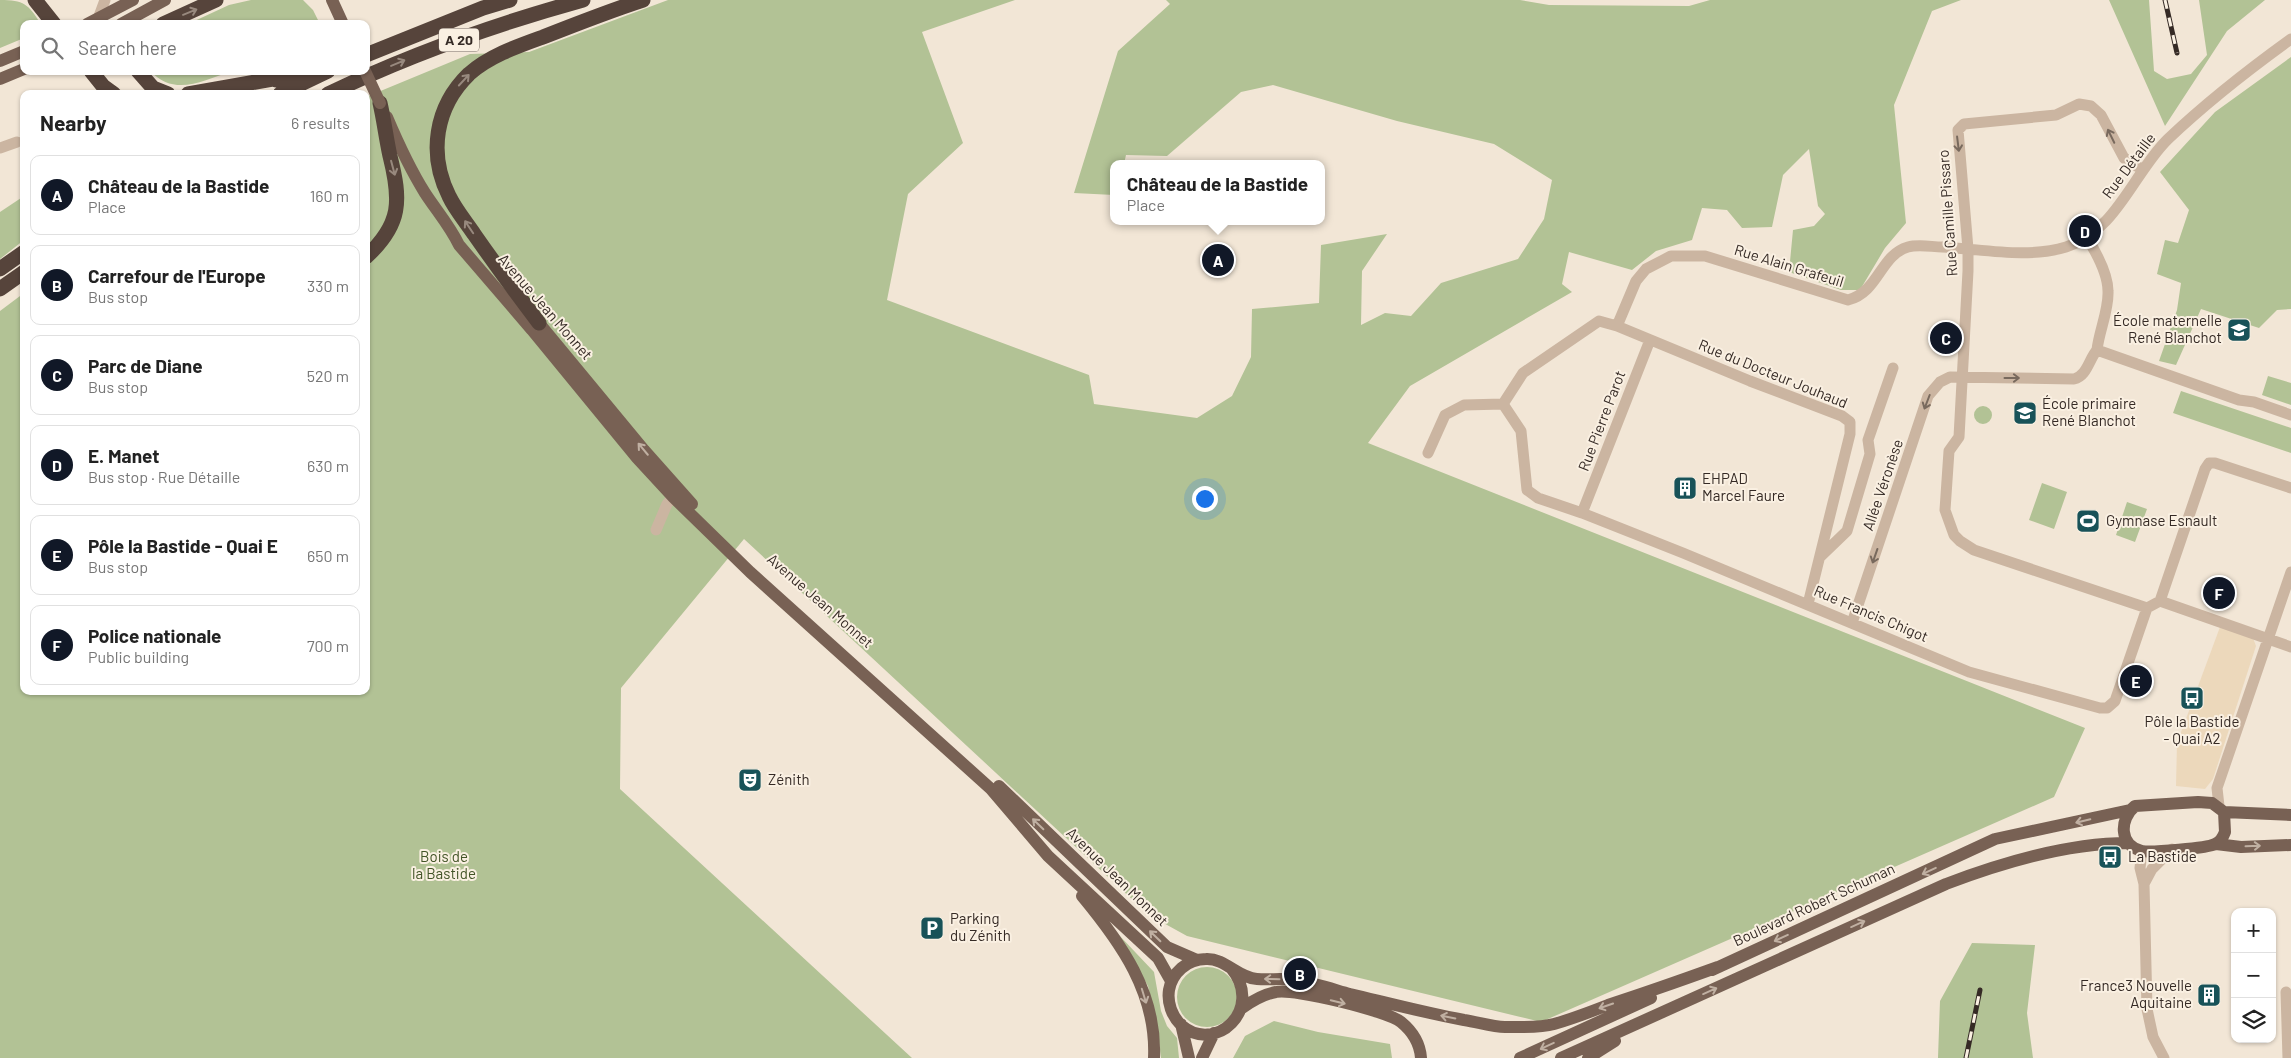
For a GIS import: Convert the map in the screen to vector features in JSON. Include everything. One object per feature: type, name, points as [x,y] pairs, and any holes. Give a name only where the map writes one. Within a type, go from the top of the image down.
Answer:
[{"type":"highway","points":[[35,0],[51,20]]},
{"type":"highway","name":"A 20","points":[[370,53],[483,8],[510,0]]},
{"type":"highway","name":"A 20","points":[[337,90],[439,47],[547,10],[583,0]]},
{"type":"highway","points":[[538,323],[449,196],[438,166],[436,144],[441,119],[451,95],[470,73],[504,52],[603,13],[643,0]]},
{"type":"highway","points":[[172,20],[216,1]]},
{"type":"highway","points":[[94,75],[108,90]]},
{"type":"highway","points":[[142,75],[153,88],[158,90]]},
{"type":"highway","points":[[249,90],[290,75]]},
{"type":"highway","points":[[288,90],[320,75]]},
{"type":"highway","points":[[211,90],[284,77]]},
{"type":"highway","points":[[370,253],[381,244],[393,222],[398,206],[397,181],[380,103]]},
{"type":"highway","points":[[0,269],[20,255]]},
{"type":"highway","points":[[0,289],[20,275]]},
{"type":"main road","points":[[97,20],[132,0]]},
{"type":"main road","points":[[128,20],[165,0]]},
{"type":"main road","points":[[332,0],[341,20]]},
{"type":"main road","points":[[0,61],[20,53]]},
{"type":"main road","points":[[0,79],[20,71]]},
{"type":"main road","name":"Avenue Jean Monnet","points":[[368,75],[401,149],[420,183],[453,232],[459,245],[532,330],[637,458],[673,497],[750,572],[886,692],[991,789],[1048,856],[1158,958],[1172,981]]},
{"type":"main road","name":"Avenue Jean Monnet","points":[[453,232],[481,258],[644,450],[702,515],[764,574],[892,686],[1167,948],[1197,960]]},
{"type":"main road","name":"Boulevard Robert Schuman","points":[[1520,1058],[1996,839],[2130,810],[2135,806],[2142,805],[2198,802],[2212,803],[2222,809]]},
{"type":"main road","points":[[2216,844],[2222,839],[2225,832],[2222,809],[2291,815]]},
{"type":"main road","points":[[2130,810],[2123,825],[2123,834],[2128,843],[2142,852],[2205,847],[2216,844],[2241,846],[2291,845]]},
{"type":"main road","points":[[1561,1058],[1946,884],[1986,868],[2080,846],[2108,842],[2128,843]]},
{"type":"main road","points":[[1048,856],[1127,955],[1144,993],[1154,1043],[1154,1058]]},
{"type":"main road","points":[[1189,1058],[1181,1024],[1169,1004],[1168,992],[1178,971],[1186,964],[1197,960],[1215,960],[1256,980],[1302,982],[1433,1014],[1504,1027],[1553,1025],[1718,967]]},
{"type":"main road","points":[[1231,968],[1242,986],[1242,1008]]},
{"type":"main road","points":[[1181,1024],[1197,1032],[1214,1033],[1231,1024],[1242,1008],[1260,997],[1278,991],[1296,992],[1384,1014],[1400,1022],[1412,1033],[1421,1058]]},
{"type":"main road","points":[[1588,1058],[1666,1011]]},
{"type":"main road","points":[[1202,1058],[1214,1033]]},
{"type":"street","points":[[94,20],[105,0]]},
{"type":"street","name":"Rue Détaille","points":[[1968,249],[2048,252],[2074,244],[2107,219],[2166,141],[2206,104],[2291,39]]},
{"type":"street","name":"Rue Camille Pissaro","points":[[2143,170],[2124,158],[2096,110],[2091,106],[2080,104],[2056,115],[1964,124],[1958,130],[1968,249],[1960,438],[1949,451],[1945,510],[1950,528],[1960,541],[1983,553],[2147,608]]},
{"type":"street","points":[[0,148],[17,142]]},
{"type":"street","points":[[2086,236],[2106,276],[2108,291],[2097,350],[2239,400],[2254,402],[2291,415]]},
{"type":"street","name":"Rue Alain Grafeuil","points":[[1617,326],[1636,281],[1646,270],[1671,256],[1704,256],[1848,300],[1868,291],[1888,261],[1909,247],[1968,249]]},
{"type":"street","points":[[1428,454],[1445,416],[1464,405],[1503,404],[1523,373],[1599,321],[1617,326],[1650,340]]},
{"type":"street","name":"Rue Pierre Parot","points":[[1582,513],[1650,340]]},
{"type":"street","name":"Rue du Docteur Jouhaud","points":[[1650,340],[1842,416],[1850,422],[1848,443],[1808,604]]},
{"type":"street","name":"Allée Véronèse","points":[[1852,623],[1928,396],[1940,382],[1950,377],[2079,378],[2084,373],[2091,357],[2097,350]]},
{"type":"street","points":[[1821,556],[1847,531],[1870,454],[1868,440],[1893,368]]},
{"type":"street","name":"Rue Francis Chigot","points":[[1503,404],[1521,431],[1528,490],[1538,498],[1582,513],[1808,604],[1969,672],[2100,708],[2107,708],[2116,701],[2147,608]]},
{"type":"street","points":[[2147,608],[2160,601],[2205,469],[2209,463],[2215,463],[2291,488]]},
{"type":"street","points":[[656,530],[664,511],[673,497]]},
{"type":"street","points":[[2222,809],[2217,788],[2291,572]]},
{"type":"street","points":[[2160,601],[2291,646]]},
{"type":"street","points":[[2198,802],[2217,788]]},
{"type":"street","points":[[2144,884],[2152,870],[2172,849]]},
{"type":"street","points":[[2142,852],[2140,868],[2144,884],[2147,1009],[2153,1037],[2164,1058]]},
{"type":"street","points":[[2286,992],[2288,1058]]},
{"type":"green space","points":[[0,0],[25,4],[38,20],[20,20],[20,40],[0,48]]},
{"type":"green space","points":[[251,0],[303,0],[313,10],[318,20],[197,20],[229,5]]},
{"type":"green space","name":"Bois de la Bastide","points":[[668,0],[1015,0],[922,32],[963,143],[908,194],[887,300],[1089,375],[1094,404],[1197,418],[1232,396],[1251,357],[1252,309],[1319,303],[1321,245],[1387,234],[1362,271],[1361,325],[1385,313],[1411,316],[1441,283],[1518,259],[1544,219],[1552,180],[1494,144],[1397,121],[1273,85],[1241,92],[1167,156],[1126,155],[1125,160],[1110,160],[1110,195],[1074,193],[1118,51],[1170,4],[1166,0],[1520,0],[1549,5],[1689,6],[1710,0],[1961,0],[1932,11],[1894,105],[1906,223],[1885,248],[1860,290],[1841,290],[1789,272],[1793,230],[1814,226],[1825,214],[1818,206],[1809,149],[1783,175],[1772,227],[1742,228],[1727,210],[1702,208],[1692,240],[1656,251],[1632,270],[1569,252],[1562,284],[1572,292],[1410,386],[1368,443],[2085,728],[2054,797],[1541,1022],[1187,936],[1149,915],[744,539],[621,688],[620,789],[912,1058],[0,1058],[0,311],[20,296],[20,695],[370,695],[370,95],[470,54],[529,52]]},
{"type":"green space","points":[[2109,0],[2149,0],[2154,71],[2167,79],[2191,74],[2207,55],[2199,0],[2265,0],[2227,31],[2165,126]]},
{"type":"green space","points":[[2291,57],[2291,309],[2277,310],[2259,328],[2201,309],[2176,365],[2159,361],[2177,310],[2181,283],[2157,274],[2165,240],[2178,243],[2189,210],[2160,172],[2215,112]]},
{"type":"green space","points":[[154,75],[220,75],[199,82],[179,85],[159,79]]},
{"type":"green space","points":[[20,199],[20,243],[0,259],[0,212]]},
{"type":"green space","points":[[2268,376],[2291,383],[2291,405],[2262,395]]},
{"type":"green space","points":[[2181,391],[2291,428],[2291,453],[2173,413]]},
{"type":"green space","points":[[1983,406],[1989,409],[1992,415],[1989,421],[1983,424],[1977,421],[1974,415],[1977,409]]},
{"type":"green space","points":[[2042,483],[2067,492],[2054,529],[2029,520]]},
{"type":"green space","points":[[2127,502],[2147,509],[2135,542],[2116,535]]},
{"type":"green space","points":[[1118,934],[1154,972],[1161,1011],[1167,1026],[1177,1038],[1179,1058],[1161,1058],[1158,1032],[1148,986]]},
{"type":"green space","points":[[1972,943],[2035,945],[2027,1013],[2033,1058],[1938,1058],[1940,1001]]},
{"type":"green space","points":[[1207,967],[1224,972],[1232,980],[1237,997],[1232,1014],[1224,1022],[1207,1027],[1190,1022],[1182,1014],[1177,997],[1182,980],[1190,972]]},
{"type":"green space","points":[[1274,1021],[1318,1032],[1390,1044],[1392,1058],[1233,1058],[1245,1036]]},
{"type":"shaded area","points":[[2220,627],[2253,638],[2256,646],[2213,779],[2205,789],[2176,786],[2177,743]]},
{"type":"railway","points":[[2165,0],[2177,53]]},
{"type":"railway","points":[[1966,1058],[1980,990]]},
{"type":"place","name":"E. Manet","points":[[2085,231]]},
{"type":"place","name":"Château de la Bastide","points":[[1218,260]]},
{"type":"place","name":"École maternelle René Blanchot","points":[[2239,330]]},
{"type":"place","name":"Parc de Diane","points":[[1946,338]]},
{"type":"place","name":"École primaire René Blanchot","points":[[2025,413]]},
{"type":"place","name":"EHPAD Marcel Faure","points":[[1685,488]]},
{"type":"place","name":"Gymnase Esnault","points":[[2088,521]]},
{"type":"place","name":"Police nationale","points":[[2219,593]]},
{"type":"place","name":"Pôle la Bastide - Quai E","points":[[2136,681]]},
{"type":"place","name":"Pôle la Bastide - Quai A2","points":[[2192,698]]},
{"type":"place","name":"Zénith","points":[[750,780]]},
{"type":"place","name":"La Bastide","points":[[2110,857]]},
{"type":"place","name":"Parking du Zénith","points":[[932,928]]},
{"type":"place","name":"Carrefour de l'Europe","points":[[1300,974]]},
{"type":"place","name":"France3 Nouvelle Aquitaine","points":[[2209,995]]}]
